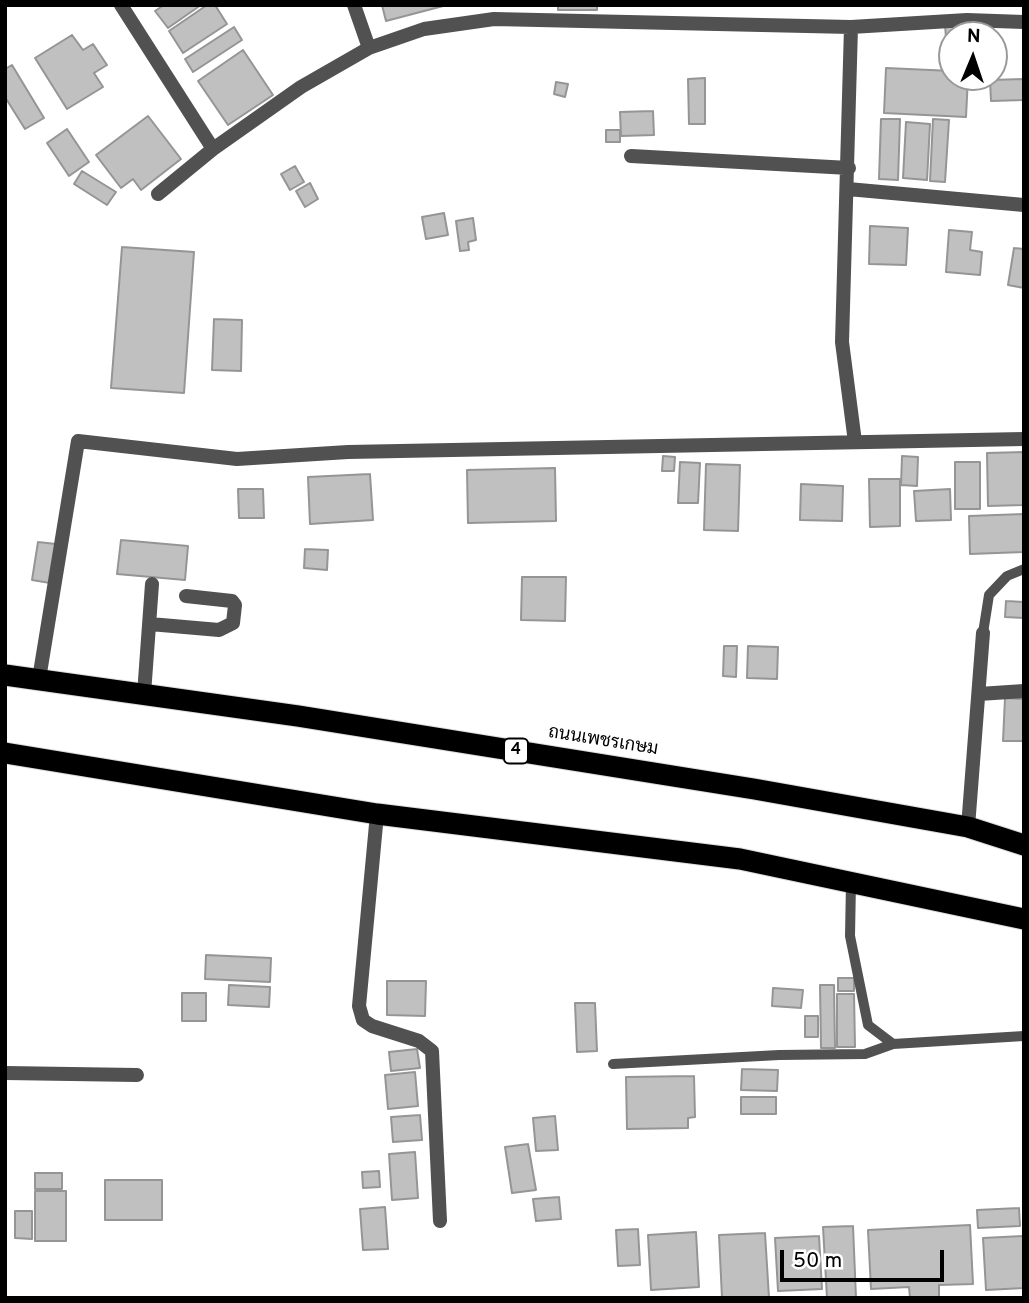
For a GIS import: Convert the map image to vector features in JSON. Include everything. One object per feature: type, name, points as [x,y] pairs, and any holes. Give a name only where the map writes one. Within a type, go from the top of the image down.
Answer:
[{"type":"highway","name":"ถนนเพชรเกษม","points":[[5,675],[726,784],[968,827],[1024,845]]},
{"type":"highway","points":[[5,753],[377,814],[740,859],[1024,919]]},
{"type":"street","points":[[121,5],[213,149]]},
{"type":"street","points":[[354,5],[369,48]]},
{"type":"street","points":[[158,194],[213,149],[301,88],[369,48],[424,29],[494,19],[851,27],[967,20],[1024,22]]},
{"type":"street","points":[[851,27],[842,342],[855,442]]},
{"type":"street","points":[[631,156],[849,168]]},
{"type":"street","points":[[848,189],[1024,205]]},
{"type":"street","points":[[39,679],[78,442],[237,459],[348,452],[1024,439]]},
{"type":"street","points":[[144,694],[152,584]]},
{"type":"street","points":[[150,624],[219,629],[233,624],[235,605],[232,601],[186,596]]},
{"type":"street","points":[[968,827],[983,633]]},
{"type":"street","points":[[978,694],[1024,691]]},
{"type":"street","points":[[377,814],[359,1006],[363,1020],[372,1026],[419,1041],[432,1051],[435,1067],[440,1221]]},
{"type":"street","points":[[5,1073],[137,1075]]},
{"type":"lane","points":[[983,633],[989,595],[1007,576],[1024,569]]},
{"type":"lane","points":[[850,883],[850,936],[868,1025],[894,1044]]},
{"type":"lane","points":[[613,1064],[779,1055],[865,1055],[894,1044],[1024,1036]]},
{"type":"building","points":[[164,5],[201,5],[168,28],[155,11]]},
{"type":"building","points":[[207,5],[215,5],[227,24],[183,53],[169,31]]},
{"type":"building","points":[[382,5],[447,5],[386,21]]},
{"type":"building","points":[[558,5],[597,5],[597,10],[558,10]]},
{"type":"building","points":[[234,27],[242,40],[193,72],[185,59]]},
{"type":"building","points":[[72,35],[83,50],[93,44],[107,65],[94,73],[103,87],[67,109],[35,58]]},
{"type":"building","points":[[243,50],[273,95],[228,125],[198,81]]},
{"type":"building","points":[[12,65],[44,118],[25,129],[5,97],[5,69]]},
{"type":"building","points":[[886,68],[938,70],[938,91],[967,91],[966,117],[884,113]]},
{"type":"building","points":[[705,78],[705,124],[689,124],[688,79]]},
{"type":"building","points":[[1008,79],[1024,79],[1024,100],[991,101],[991,91],[1008,91]]},
{"type":"building","points":[[556,82],[568,84],[565,97],[554,94]]},
{"type":"building","points":[[653,111],[654,135],[621,136],[620,112]]},
{"type":"building","points":[[148,116],[181,159],[141,190],[133,179],[121,188],[96,155]]},
{"type":"building","points":[[881,119],[900,119],[898,180],[879,179]]},
{"type":"building","points":[[933,119],[949,120],[945,182],[930,181]]},
{"type":"building","points":[[906,122],[930,124],[927,180],[903,178]]},
{"type":"building","points":[[67,129],[89,162],[69,176],[47,143]]},
{"type":"building","points":[[606,130],[620,130],[620,142],[606,142]]},
{"type":"building","points":[[295,166],[304,182],[290,190],[281,174]]},
{"type":"building","points":[[82,171],[116,192],[107,205],[74,184]]},
{"type":"building","points":[[310,183],[318,199],[305,207],[296,191]]},
{"type":"building","points":[[444,213],[448,235],[426,239],[422,217]]},
{"type":"building","points":[[473,218],[476,240],[468,242],[469,250],[460,251],[456,221]]},
{"type":"building","points":[[870,226],[908,228],[906,265],[869,264]]},
{"type":"building","points":[[949,230],[972,232],[970,250],[982,252],[980,275],[946,272]]},
{"type":"building","points":[[122,247],[194,252],[184,393],[111,388]]},
{"type":"building","points":[[1014,248],[1024,249],[1024,288],[1008,285]]},
{"type":"building","points":[[214,319],[242,320],[241,371],[212,370]]},
{"type":"building","points":[[1024,452],[1024,505],[988,506],[987,453]]},
{"type":"building","points":[[663,456],[675,457],[674,471],[662,471]]},
{"type":"building","points":[[902,456],[918,457],[917,486],[901,485]]},
{"type":"building","points":[[680,462],[700,463],[698,503],[678,503]]},
{"type":"building","points":[[955,462],[980,462],[980,509],[955,509]]},
{"type":"building","points":[[706,464],[740,465],[738,531],[704,530]]},
{"type":"building","points":[[555,468],[556,521],[468,523],[467,470]]},
{"type":"building","points":[[370,474],[373,520],[310,524],[308,477]]},
{"type":"building","points":[[869,479],[900,479],[900,526],[870,527]]},
{"type":"building","points":[[801,484],[843,486],[842,521],[800,520]]},
{"type":"building","points":[[238,489],[263,489],[264,518],[239,518]]},
{"type":"building","points":[[950,489],[951,520],[916,521],[914,491]]},
{"type":"building","points":[[1024,514],[1024,552],[970,554],[969,516]]},
{"type":"building","points":[[121,540],[188,546],[185,580],[117,574]]},
{"type":"building","points":[[38,542],[56,544],[50,583],[32,580]]},
{"type":"building","points":[[305,549],[328,550],[327,570],[304,568]]},
{"type":"building","points":[[522,577],[566,577],[565,621],[521,620]]},
{"type":"building","points":[[1006,601],[1024,602],[1024,618],[1005,617]]},
{"type":"building","points":[[724,646],[737,646],[736,677],[723,676]]},
{"type":"building","points":[[748,646],[778,647],[777,679],[747,678]]},
{"type":"building","points":[[1005,698],[1024,699],[1024,741],[1003,741]]},
{"type":"building","points":[[206,955],[271,958],[270,982],[205,979]]},
{"type":"building","points":[[838,978],[854,978],[854,991],[838,991]]},
{"type":"building","points":[[387,981],[426,981],[425,1016],[387,1015]]},
{"type":"building","points":[[229,985],[270,987],[269,1007],[228,1005]]},
{"type":"building","points":[[820,985],[834,985],[835,1048],[821,1048]]},
{"type":"building","points":[[773,988],[803,990],[801,1008],[772,1006]]},
{"type":"building","points":[[182,993],[206,993],[206,1021],[182,1021]]},
{"type":"building","points":[[837,994],[854,994],[855,1047],[837,1047]]},
{"type":"building","points":[[575,1003],[595,1003],[597,1051],[577,1052]]},
{"type":"building","points":[[805,1016],[818,1016],[818,1037],[805,1037]]},
{"type":"building","points":[[417,1049],[420,1068],[391,1071],[389,1052]]},
{"type":"building","points":[[742,1069],[778,1070],[777,1091],[741,1090]]},
{"type":"building","points":[[415,1072],[418,1106],[388,1109],[385,1075]]},
{"type":"building","points":[[694,1076],[695,1117],[688,1118],[688,1128],[627,1129],[626,1077]]},
{"type":"building","points":[[741,1097],[776,1097],[776,1114],[741,1114]]},
{"type":"building","points":[[420,1115],[422,1140],[393,1142],[391,1117]]},
{"type":"building","points":[[555,1116],[558,1150],[536,1151],[533,1118]]},
{"type":"building","points":[[528,1144],[536,1190],[512,1193],[505,1147]]},
{"type":"building","points":[[415,1152],[418,1198],[392,1200],[389,1154]]},
{"type":"building","points":[[379,1171],[380,1187],[363,1188],[362,1172]]},
{"type":"building","points":[[35,1173],[62,1173],[62,1189],[35,1189]]},
{"type":"building","points":[[105,1180],[162,1180],[162,1220],[105,1220]]},
{"type":"building","points":[[35,1191],[66,1191],[66,1241],[35,1241]]},
{"type":"building","points":[[559,1197],[561,1219],[536,1221],[533,1199]]},
{"type":"building","points":[[385,1207],[388,1249],[363,1250],[360,1209]]},
{"type":"building","points":[[1019,1208],[1020,1226],[978,1228],[977,1210]]},
{"type":"building","points":[[15,1211],[32,1211],[32,1239],[15,1238]]},
{"type":"building","points":[[970,1225],[973,1284],[939,1285],[939,1298],[910,1298],[909,1287],[871,1289],[868,1230]]},
{"type":"building","points":[[853,1226],[856,1298],[827,1298],[823,1227]]},
{"type":"building","points":[[638,1229],[640,1265],[618,1266],[616,1230]]},
{"type":"building","points":[[696,1232],[699,1287],[651,1290],[648,1235]]},
{"type":"building","points":[[765,1233],[769,1298],[722,1298],[719,1235]]},
{"type":"building","points":[[819,1236],[822,1289],[778,1291],[775,1238]]},
{"type":"building","points":[[1023,1236],[1024,1288],[986,1290],[983,1238]]}]
